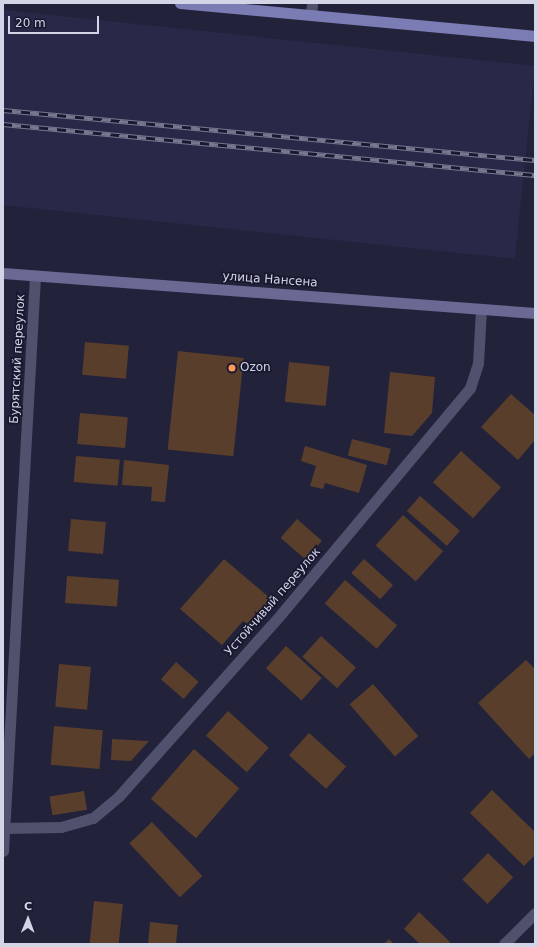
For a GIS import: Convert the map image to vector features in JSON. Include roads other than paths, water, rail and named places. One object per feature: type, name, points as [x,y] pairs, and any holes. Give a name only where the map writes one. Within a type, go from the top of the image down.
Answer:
[{"type":"main road","points":[[180,3],[535,36]]},
{"type":"main road","name":"улица Нансена","points":[[3,273],[535,313]]},
{"type":"street","points":[[311,15],[312,3]]},
{"type":"street","name":"Бурятский переулок","points":[[3,851],[35,276]]},
{"type":"street","name":"Устойчивый переулок","points":[[4,828],[61,826],[93,818],[119,796],[281,614],[470,388],[478,363],[481,309]]},
{"type":"street","points":[[504,944],[535,914]]},
{"type":"railway","points":[[3,110],[535,160]]},
{"type":"railway","points":[[3,124],[535,175]]},
{"type":"place","name":"Ozon","points":[[232,368]]}]
